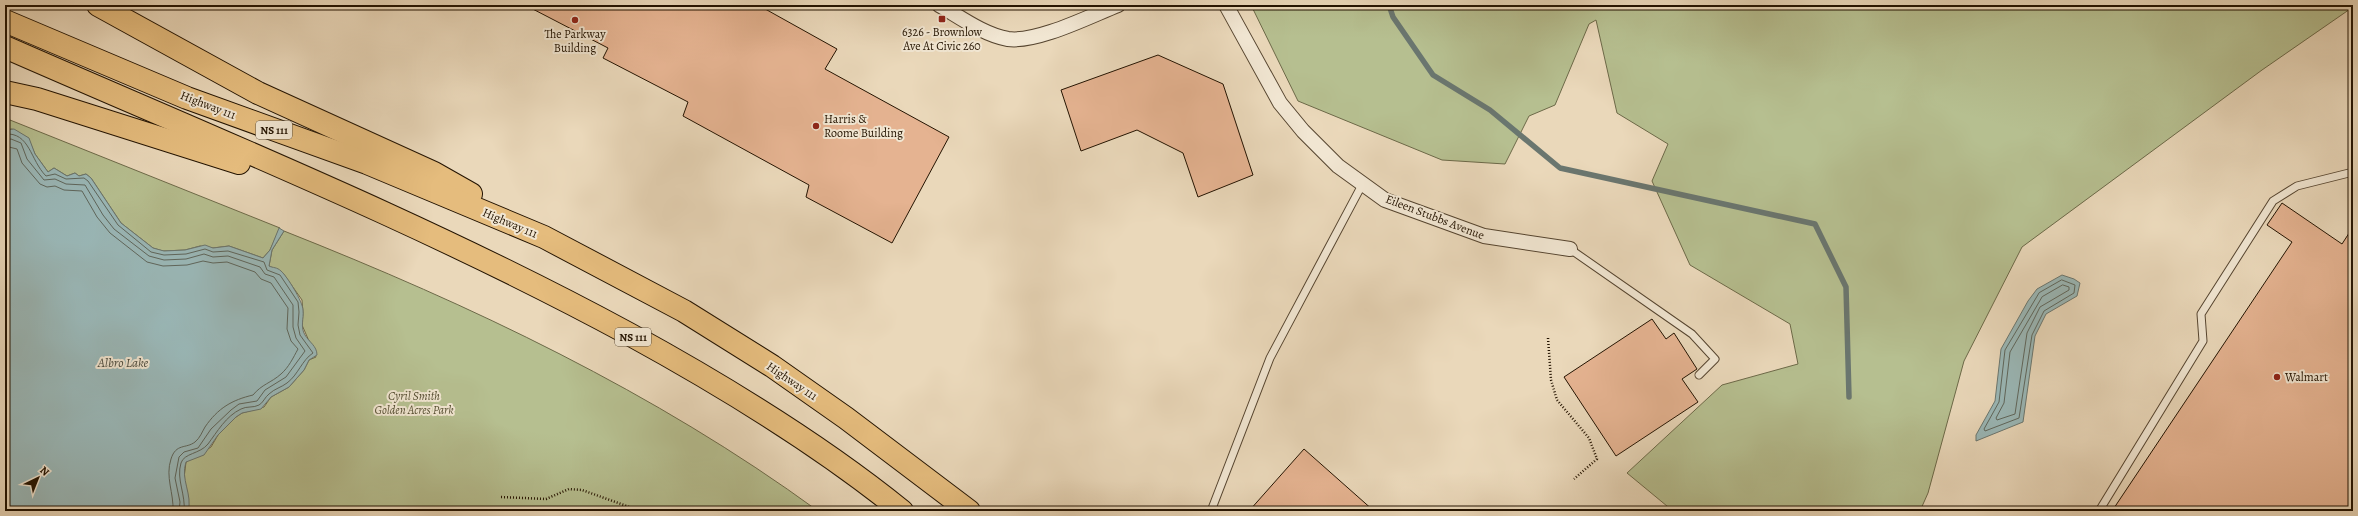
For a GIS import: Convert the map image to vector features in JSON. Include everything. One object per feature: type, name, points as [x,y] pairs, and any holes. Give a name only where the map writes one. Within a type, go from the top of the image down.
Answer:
[{"type":"highway","points":[[98,5],[258,92],[434,173],[544,237]]},
{"type":"highway","name":"Highway 111","points":[[5,21],[186,98],[367,163],[544,237],[684,311],[772,366],[846,418],[969,511]]},
{"type":"highway","name":"NS 111","points":[[5,47],[346,196],[568,301],[687,366],[765,413],[870,485],[902,511]]},
{"type":"highway","points":[[5,92],[37,99],[346,196]]},
{"type":"street","points":[[940,5],[992,34],[1008,39],[1030,38],[1118,5]]},
{"type":"street","name":"Eileen Stubbs Avenue","points":[[1226,5],[1280,103],[1304,131],[1338,166],[1386,200],[1484,236],[1570,249]]},
{"type":"lane","points":[[2100,511],[2203,341],[2201,314],[2273,201],[2297,186],[2353,172]]},
{"type":"lane","points":[[1211,511],[1270,358],[1363,183]]},
{"type":"lane","points":[[1570,249],[1692,334],[1715,359],[1699,375]]},
{"type":"path","points":[[1548,338],[1552,380],[1557,400],[1589,438],[1597,459],[1574,479]]},
{"type":"path","points":[[501,497],[546,499],[569,489],[582,490],[635,509],[649,511]]},
{"type":"green space","points":[[1251,5],[2353,5],[2353,7],[2262,70],[2022,247],[1964,361],[1928,493],[1920,511],[1673,511],[1627,473],[1722,385],[1798,364],[1790,324],[1690,265],[1652,181],[1668,144],[1617,113],[1596,20],[1589,24],[1555,105],[1529,116],[1505,164],[1442,160],[1298,101]]},
{"type":"green space","points":[[5,118],[280,228],[270,250],[263,258],[229,246],[213,248],[200,246],[185,250],[163,251],[153,248],[121,223],[91,178],[86,174],[79,176],[75,173],[67,176],[54,168],[48,172],[35,154],[28,138],[12,129],[5,130]]},
{"type":"green space","name":"Cyril Smith Golden Acres Park","points":[[284,231],[423,289],[560,354],[692,427],[756,468],[818,511],[188,511],[184,478],[186,462],[211,447],[218,435],[236,417],[242,413],[264,407],[271,397],[289,387],[304,370],[309,360],[316,357],[302,325],[302,300],[283,273],[269,266],[272,250]]},
{"type":"water","name":"Albro Lake","points":[[14,129],[29,138],[35,154],[48,172],[54,168],[67,176],[75,173],[79,176],[86,174],[91,178],[121,223],[153,248],[164,251],[185,250],[205,245],[213,248],[229,246],[263,258],[270,250],[279,228],[284,231],[272,250],[269,266],[281,271],[298,295],[303,310],[302,326],[307,338],[317,352],[317,355],[309,360],[304,370],[289,387],[271,397],[261,409],[242,413],[236,417],[218,435],[204,455],[186,462],[184,475],[189,499],[188,511],[5,511],[5,130]]},
{"type":"water","points":[[2062,275],[2074,279],[2080,283],[2077,296],[2046,314],[2035,336],[2023,422],[1976,441],[1976,435],[1995,401],[2001,349],[2028,301],[2037,289]]},
{"type":"building","name":"Harris & Roome Building","points":[[525,5],[758,5],[837,49],[825,69],[949,137],[892,243],[806,197],[809,185],[683,116],[688,102],[603,58],[608,48]]},
{"type":"building","points":[[1158,55],[1223,84],[1253,175],[1198,197],[1183,153],[1137,130],[1081,151],[1061,90]]},
{"type":"building","name":"Walmart","points":[[2282,203],[2342,244],[2353,227],[2353,511],[2112,511],[2292,242],[2267,225]]},
{"type":"building","points":[[1652,319],[1666,339],[1674,333],[1697,369],[1682,379],[1698,402],[1616,456],[1564,377]]},
{"type":"building","points":[[1304,449],[1374,511],[1249,511]]},
{"type":"waterway","points":[[1389,5],[1393,17],[1433,75],[1490,110],[1560,168],[1815,224],[1846,287],[1849,397]]},
{"type":"place","name":"6326 - Brownlow Ave At Civic 260","points":[[942,19]]},
{"type":"place","name":"The Parkway Building","points":[[575,20]]},
{"type":"place","name":"Harris & Roome Building","points":[[816,126]]},
{"type":"place","name":"Walmart","points":[[2277,377]]}]
